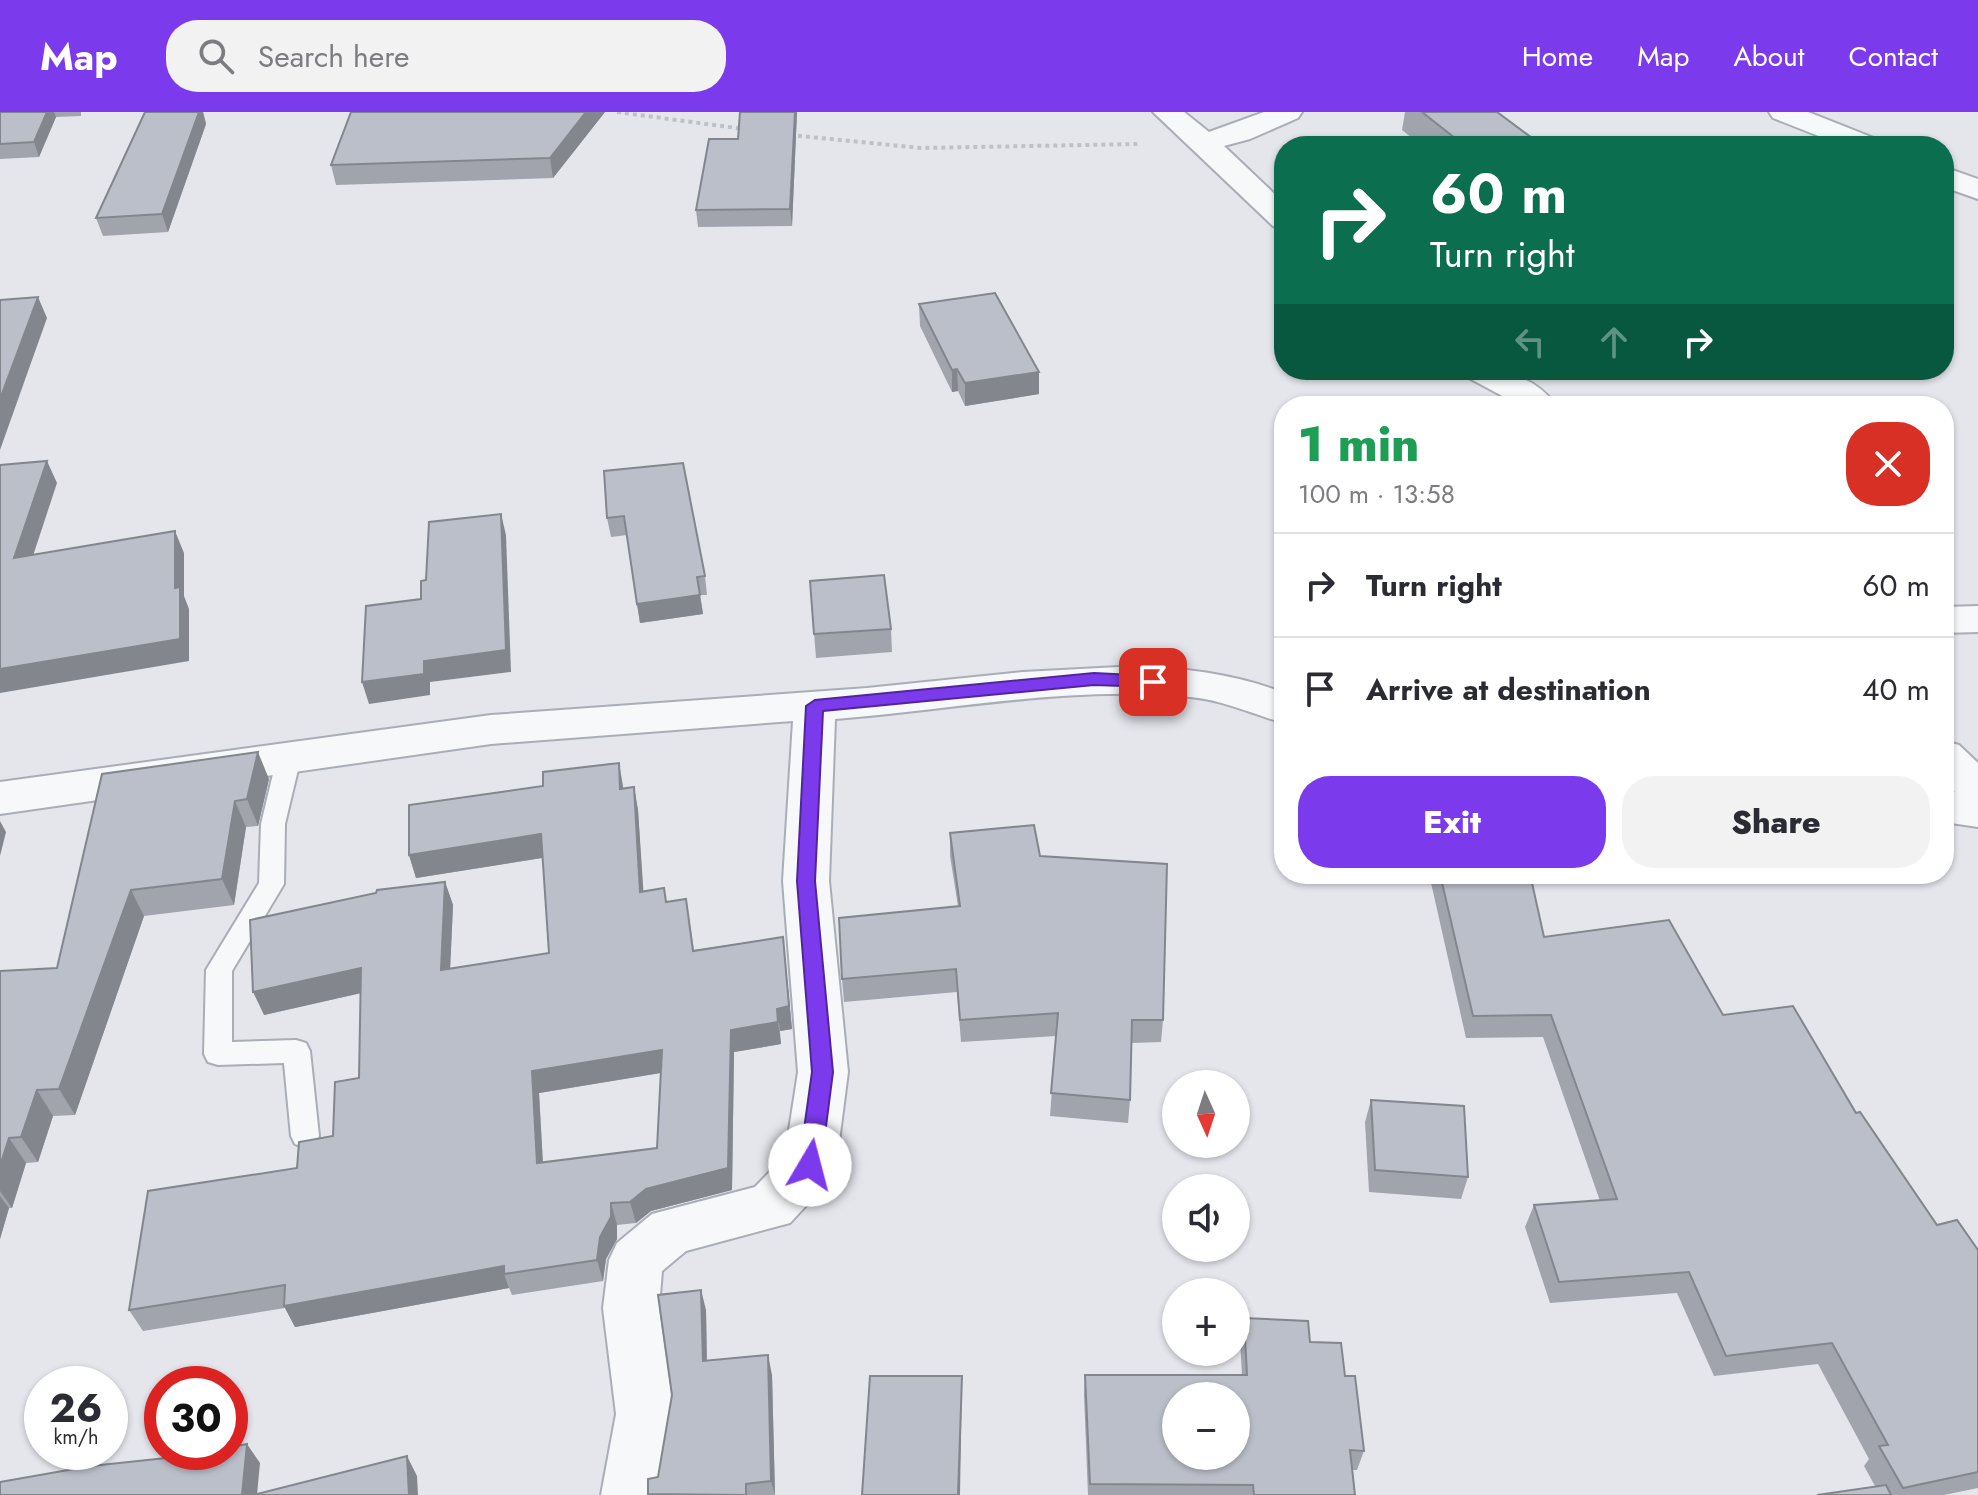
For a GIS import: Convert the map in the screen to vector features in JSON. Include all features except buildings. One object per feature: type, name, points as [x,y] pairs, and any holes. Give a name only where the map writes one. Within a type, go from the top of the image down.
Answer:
[{"type":"street","points":[[1167,112],[1204,142],[1274,210]]},
{"type":"street","points":[[1204,142],[1240,133],[1288,112]]},
{"type":"street","points":[[1783,112],[1844,136]]},
{"type":"street","points":[[1954,180],[1978,190]]},
{"type":"street","points":[[1498,380],[1528,396]]},
{"type":"street","points":[[1954,620],[1978,619]]},
{"type":"street","points":[[0,798],[440,735],[815,706],[1094,679],[1182,683],[1260,696],[1274,704]]},
{"type":"street","points":[[631,1495],[645,1414],[631,1308],[636,1260],[671,1231],[771,1207],[810,1165],[823,1072],[806,881],[815,706]]},
{"type":"street","points":[[1954,765],[1978,788]]},
{"type":"street","points":[[1954,807],[1978,811]]},
{"type":"lane","points":[[289,757],[273,824],[271,884],[219,970],[218,1054],[296,1051],[305,1136]]},
{"type":"path","points":[[617,112],[753,130]]},
{"type":"path","points":[[783,134],[921,148],[1204,142]]},
{"type":"route","points":[[810,1165],[823,1072],[806,881],[815,706],[955,695],[1094,679],[1153,682]]}]
